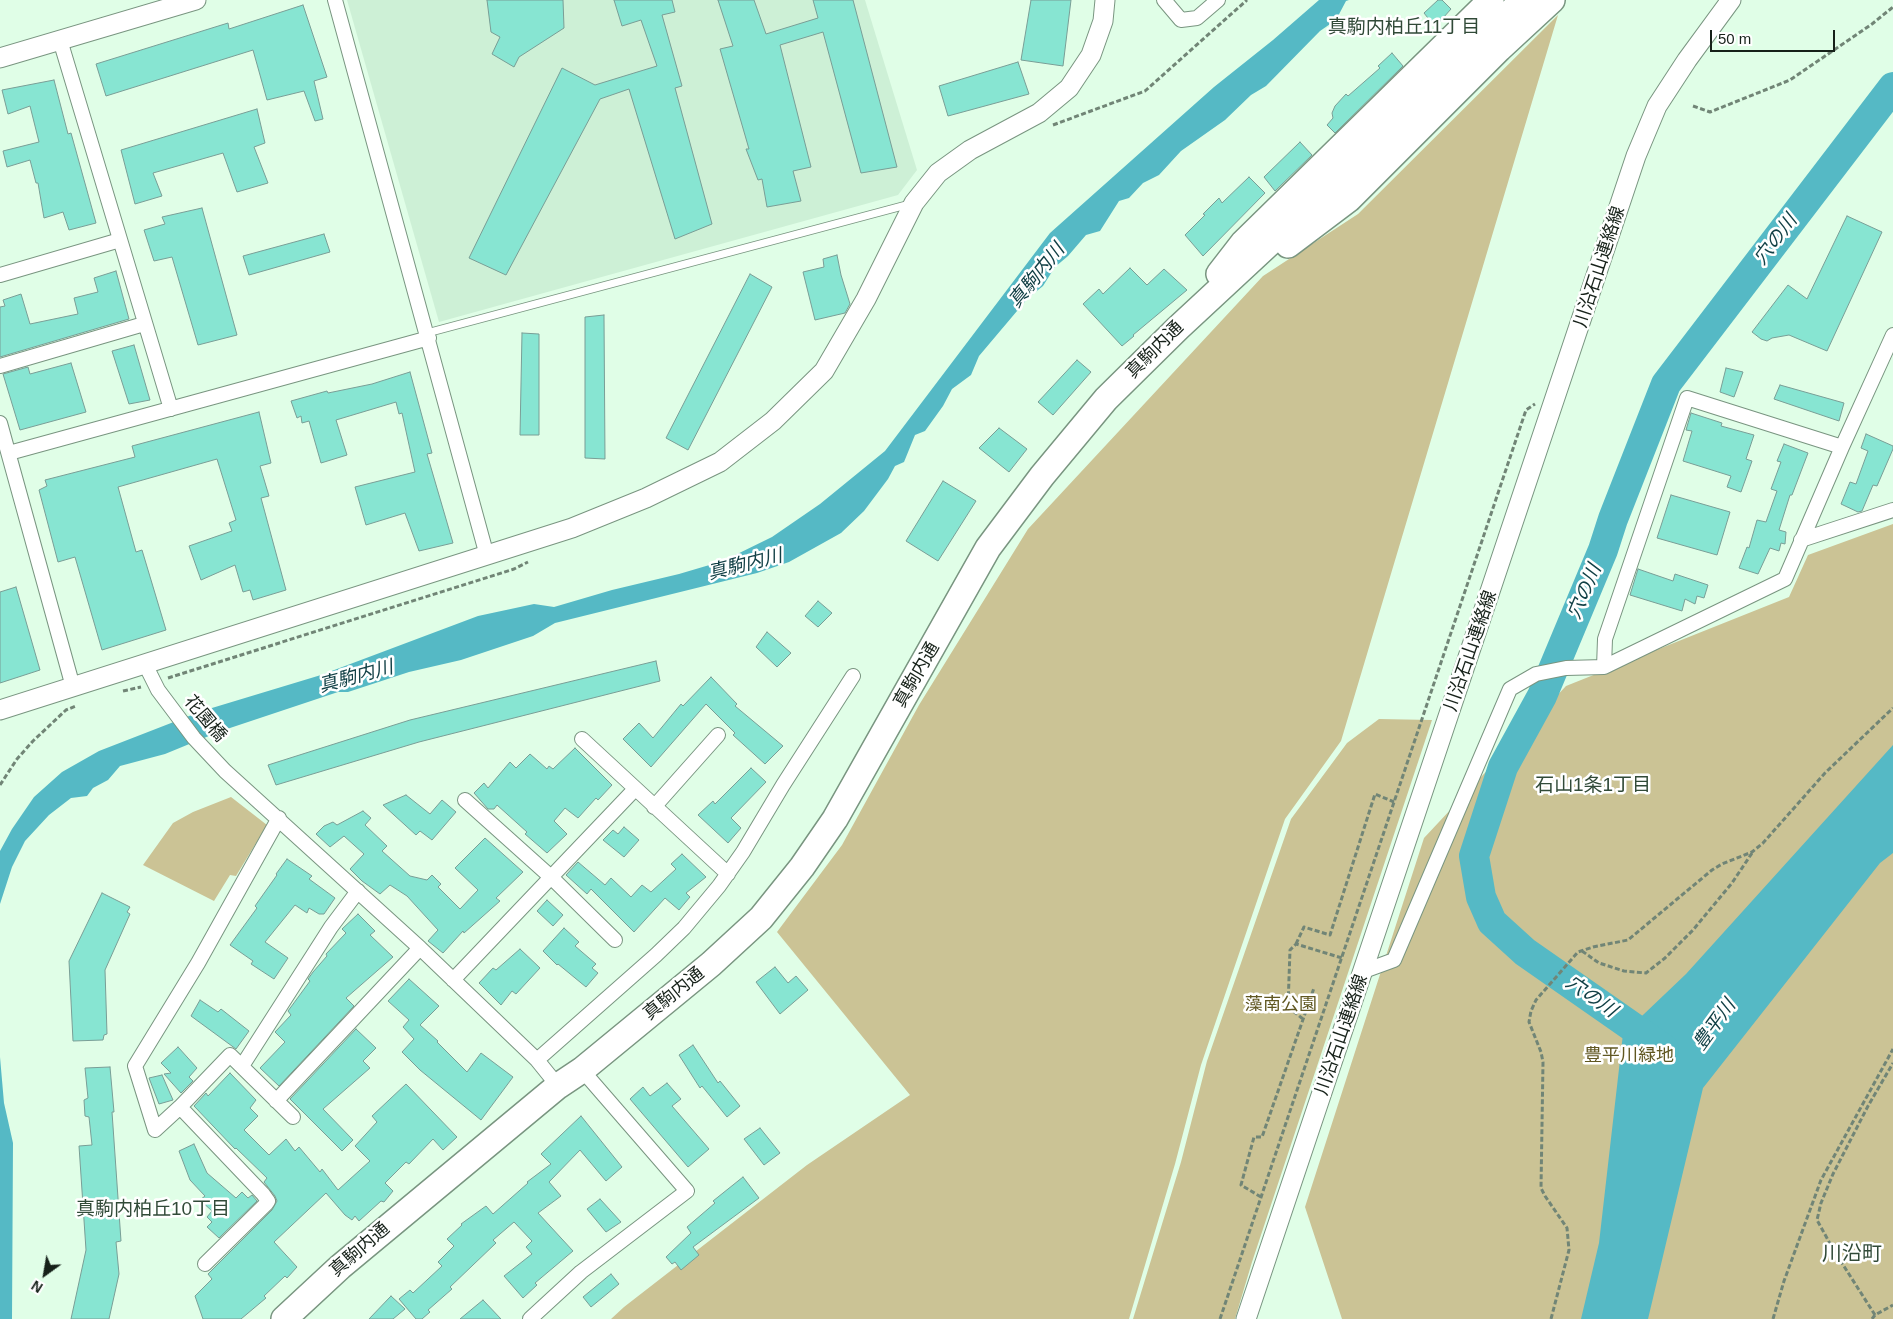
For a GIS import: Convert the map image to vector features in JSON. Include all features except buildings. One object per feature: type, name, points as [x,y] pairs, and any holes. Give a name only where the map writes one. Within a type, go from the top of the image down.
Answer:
[{"type":"highway","points":[[1178,328],[1243,243],[1491,0]]},
{"type":"highway","name":"真駒内通","points":[[284,1319],[340,1267],[558,1086],[582,1070],[711,964],[761,918],[796,874],[835,819],[988,548],[1042,476],[1106,399],[1178,328],[1373,147],[1523,0]]},
{"type":"highway","points":[[1178,328],[1349,199],[1552,0]]},
{"type":"street","points":[[0,58],[196,0]]},
{"type":"street","points":[[335,0],[487,556]]},
{"type":"street","points":[[0,710],[572,528],[646,498],[720,462],[773,421],[824,371],[866,299],[914,203],[938,172],[970,150],[1039,113],[1069,88],[1091,55],[1103,21],[1105,0]]},
{"type":"street","points":[[1164,0],[1181,20],[1198,18],[1218,0]]},
{"type":"street","name":"川沿石山連絡線","points":[[1246,1319],[1636,156],[1657,106],[1686,60],[1731,0]]},
{"type":"street","points":[[60,40],[171,409]]},
{"type":"street","points":[[0,275],[120,240]]},
{"type":"street","points":[[0,366],[144,324]]},
{"type":"street","points":[[1364,971],[1394,960],[1510,689],[1536,674],[1566,668],[1604,667],[1785,579],[1893,335]]},
{"type":"street","points":[[8,453],[428,336]]},
{"type":"street","points":[[1604,667],[1605,639],[1687,398],[1842,447]]},
{"type":"street","points":[[0,423],[73,687]]},
{"type":"street","points":[[1801,540],[1893,510]]},
{"type":"street","name":"花園橋","points":[[145,664],[156,686],[194,738],[226,771],[420,948],[537,1060],[558,1086]]},
{"type":"street","points":[[537,1060],[684,928],[728,874],[853,676]]},
{"type":"street","points":[[654,807],[718,735]]},
{"type":"street","points":[[582,739],[728,874]]},
{"type":"street","points":[[453,980],[635,789]]},
{"type":"street","points":[[465,800],[552,878],[615,940]]},
{"type":"street","points":[[279,818],[198,962],[134,1066],[155,1130],[230,1055],[293,1117]]},
{"type":"street","points":[[242,1066],[331,927],[358,890]]},
{"type":"street","points":[[276,1101],[420,948]]},
{"type":"street","points":[[530,1319],[581,1272],[687,1191],[582,1070]]},
{"type":"street","points":[[180,1107],[264,1194],[268,1201],[205,1264]]},
{"type":"lane","points":[[428,336],[914,203]]},
{"type":"path","points":[[1052,125],[1145,91],[1247,0]]},
{"type":"path","points":[[1693,106],[1710,112],[1790,80],[1872,24],[1893,7]]},
{"type":"path","points":[[1220,1319],[1526,410],[1560,385]]},
{"type":"path","points":[[119,692],[156,686],[514,569],[535,558]]},
{"type":"path","points":[[0,785],[17,760],[44,730],[66,710],[84,703]]},
{"type":"path","points":[[1551,1319],[1569,1250],[1567,1228],[1541,1188],[1543,1062],[1529,1022],[1536,1000],[1580,951],[1628,940],[1712,870],[1752,852],[1764,843],[1825,773],[1893,708]]},
{"type":"path","points":[[1303,1018],[1288,1007],[1290,950],[1296,944],[1304,927],[1330,935],[1375,794],[1394,802]]},
{"type":"path","points":[[1580,951],[1599,963],[1624,971],[1646,973],[1665,958],[1693,930],[1732,883],[1752,852]]},
{"type":"path","points":[[1296,944],[1342,958]]},
{"type":"path","points":[[1261,1197],[1241,1185],[1254,1137],[1262,1137],[1314,988]]},
{"type":"path","points":[[1773,1319],[1784,1280],[1821,1180],[1893,1049]]},
{"type":"path","points":[[1875,1315],[1833,1249],[1818,1220],[1821,1204],[1833,1174],[1868,1106],[1893,1063]]},
{"type":"path","points":[[1872,1319],[1875,1315],[1893,1304]]},
{"type":"shaded area","points":[[347,0],[865,0],[917,170],[898,195],[439,322]]},
{"type":"green space","points":[[1558,15],[1341,741],[1285,819],[1201,1065],[1175,1164],[1129,1319],[611,1319],[807,1165],[910,1095],[777,932],[842,845],[919,705],[1028,529],[1263,276],[1358,214]]},
{"type":"green space","name":"豊平川緑地","points":[[1893,524],[1893,1319],[1342,1319],[1305,1207],[1424,838],[1566,686],[1789,597],[1808,555]]},
{"type":"green space","name":"藻南公園","points":[[1379,719],[1432,720],[1252,1262],[1235,1319],[1133,1319],[1181,1162],[1207,1061],[1291,819],[1347,743]]},
{"type":"green space","points":[[231,797],[267,825],[236,876],[230,875],[214,901],[143,865],[173,823],[193,812]]},
{"type":"water","name":"真駒内川","points":[[1319,0],[1349,0],[1346,1],[1336,20],[1320,31],[1266,86],[1251,95],[1225,120],[1181,151],[1159,175],[1143,183],[1129,198],[1119,201],[1100,231],[1086,235],[1068,256],[1055,267],[1043,286],[1028,298],[979,356],[971,375],[952,389],[943,406],[925,431],[915,435],[904,462],[895,466],[888,479],[864,511],[841,533],[789,562],[757,573],[555,623],[533,636],[461,660],[409,672],[348,692],[338,692],[221,731],[165,754],[120,766],[108,780],[93,788],[87,796],[71,798],[49,815],[25,841],[12,867],[0,904],[0,851],[12,829],[34,797],[62,772],[99,751],[202,711],[321,675],[478,616],[534,604],[554,607],[612,590],[679,574],[723,561],[772,537],[820,504],[885,451],[1050,233],[1214,87]]},
{"type":"water","name":"豊平川","points":[[1893,745],[1893,853],[1880,863],[1703,1088],[1648,1319],[1581,1319],[1599,1243],[1623,1034],[1686,974]]},
{"type":"water","points":[[0,1057],[4,1103],[13,1143],[12,1319],[0,1319]]},
{"type":"waterway","name":"穴の川","points":[[1664,1049],[1525,952],[1492,922],[1481,897],[1474,856],[1503,767],[1542,696],[1603,550],[1613,519],[1666,384],[1893,87]]},
{"type":"district","name":"真駒内柏丘11丁目","points":[[1404,28]]},
{"type":"district","name":"石山1条1丁目","points":[[1593,786]]},
{"type":"district","name":"真駒内柏丘10丁目","points":[[153,1210]]},
{"type":"district","name":"川沿町","points":[[1852,1254]]}]
